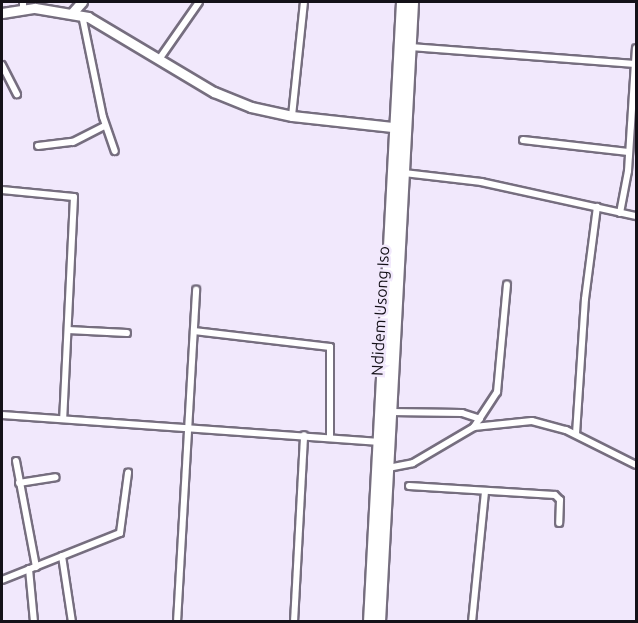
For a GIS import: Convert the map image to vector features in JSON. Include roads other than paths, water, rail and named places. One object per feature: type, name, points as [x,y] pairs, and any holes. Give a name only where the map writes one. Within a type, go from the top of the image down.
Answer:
[{"type":"highway","name":"Ndidem Usong Iso","points":[[379,621],[404,173],[403,2]]},
{"type":"highway","name":"Ndidem Usong Iso","points":[[370,621],[380,442],[412,2]]},
{"type":"street","points":[[72,13],[82,2]]},
{"type":"street","points":[[160,58],[200,2]]},
{"type":"street","points":[[292,116],[304,2]]},
{"type":"street","points":[[2,13],[23,5],[82,15],[226,98],[292,116],[402,128]]},
{"type":"street","points":[[82,15],[105,126],[115,151]]},
{"type":"street","points":[[409,47],[635,64]]},
{"type":"street","points":[[620,213],[628,152],[636,48]]},
{"type":"street","points":[[2,65],[17,94]]},
{"type":"street","points":[[38,146],[73,142],[105,126]]},
{"type":"street","points":[[522,140],[628,152]]},
{"type":"street","points":[[404,173],[481,182],[636,216]]},
{"type":"street","points":[[2,190],[74,197],[63,419]]},
{"type":"street","points":[[576,434],[585,298],[597,207]]},
{"type":"street","points":[[388,468],[413,464],[474,427],[480,419],[497,392],[507,284]]},
{"type":"street","points":[[177,621],[190,426],[196,290]]},
{"type":"street","points":[[68,330],[127,333]]},
{"type":"street","points":[[194,331],[330,347],[330,438]]},
{"type":"street","points":[[391,412],[462,413],[480,419]]},
{"type":"street","points":[[2,416],[190,426],[380,442]]},
{"type":"street","points":[[474,427],[532,421],[576,434],[636,465]]},
{"type":"street","points":[[294,621],[304,435]]},
{"type":"street","points":[[16,461],[33,568],[34,621]]},
{"type":"street","points":[[2,580],[120,533],[128,473]]},
{"type":"street","points":[[19,483],[56,477]]},
{"type":"street","points":[[409,486],[555,495],[560,500],[559,523]]},
{"type":"street","points":[[472,621],[485,492]]},
{"type":"street","points":[[62,556],[72,621]]}]
